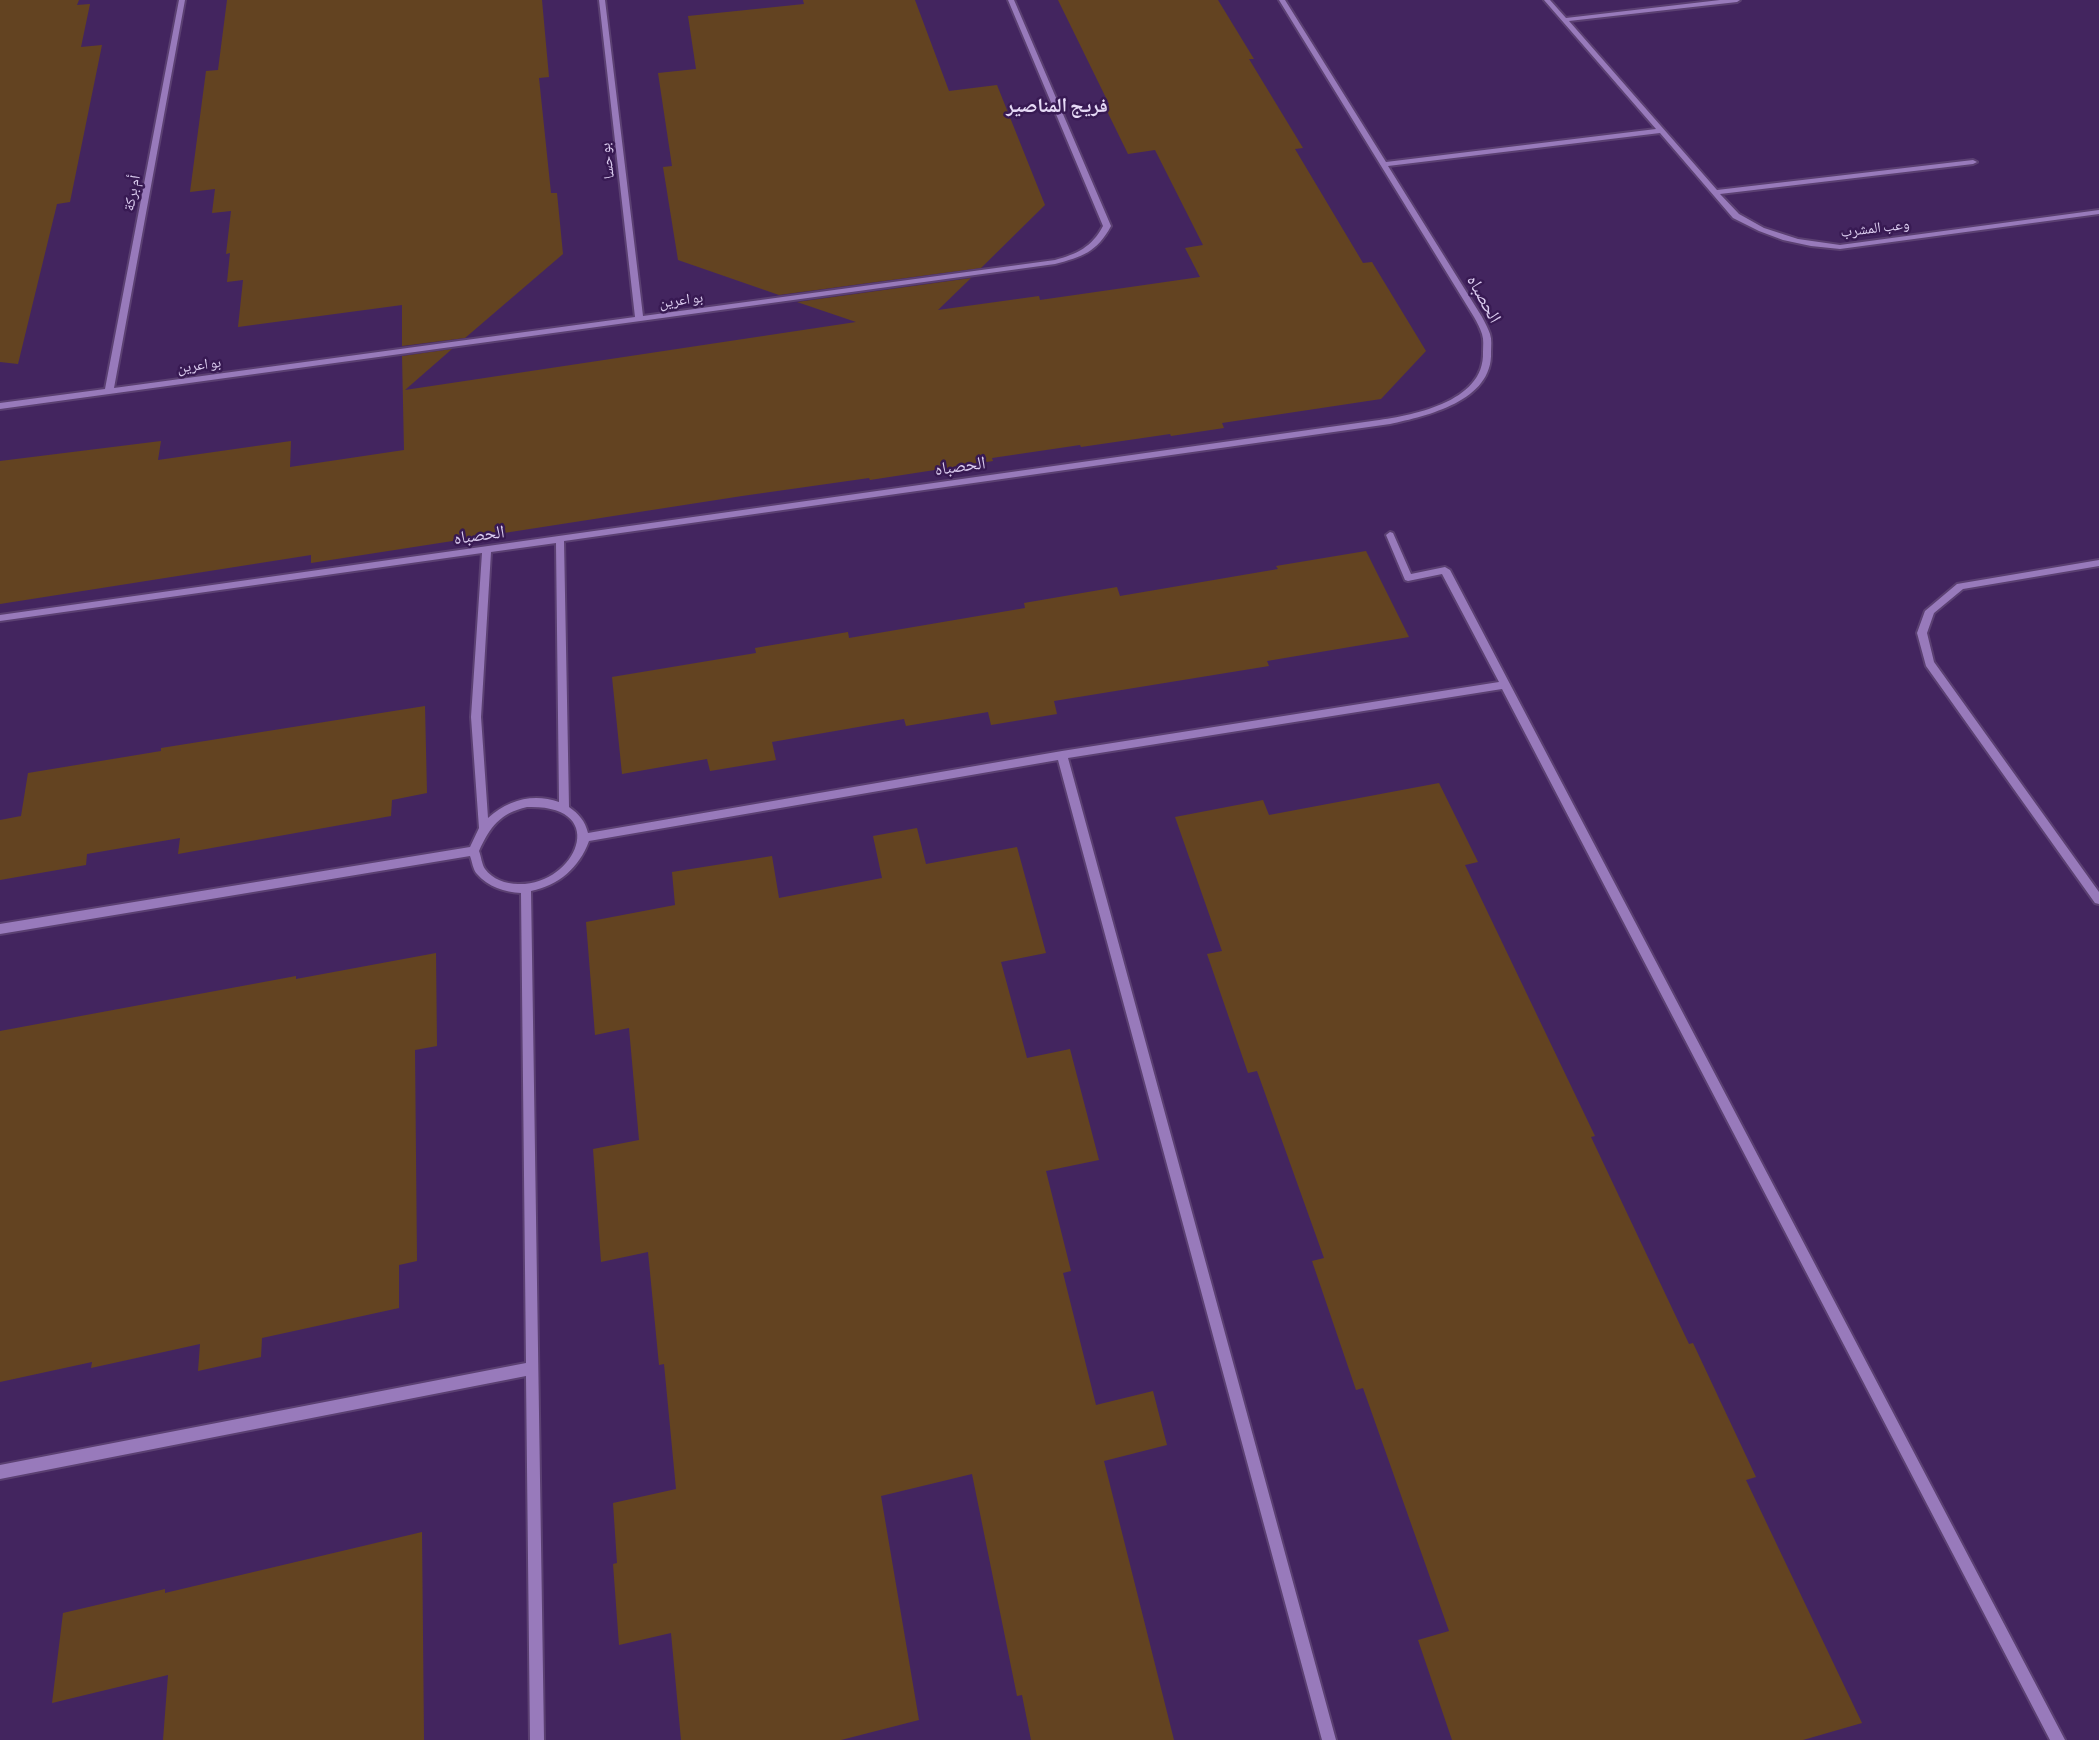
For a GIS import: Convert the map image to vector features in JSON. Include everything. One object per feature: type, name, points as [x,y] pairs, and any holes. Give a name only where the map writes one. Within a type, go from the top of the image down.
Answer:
[{"type":"street","name":"أم بركة","points":[[109,391],[182,0]]},
{"type":"street","name":"بو حسا","points":[[602,0],[639,319]]},
{"type":"street","name":"بو اعرين","points":[[0,406],[1055,262],[1081,255],[1100,242],[1107,226],[1011,0]]},
{"type":"street","name":"الحصباه","points":[[0,618],[487,551],[1372,424],[1406,419],[1437,410],[1462,397],[1479,379],[1488,359],[1487,338],[1478,317],[1282,0]]},
{"type":"street","name":"وعب المشرب","points":[[1547,0],[1736,216],[1764,232],[1801,243],[1840,247],[2099,212]]},
{"type":"street","points":[[1564,20],[1737,0]]},
{"type":"street","points":[[1384,164],[1661,131]]},
{"type":"street","points":[[1715,192],[1973,162]]},
{"type":"street","points":[[1390,535],[1408,578],[1446,570],[2058,1740]]},
{"type":"street","points":[[560,540],[564,807]]},
{"type":"street","points":[[484,828],[477,717],[487,551]]},
{"type":"street","points":[[2099,563],[1959,586],[1930,611],[1922,633],[1929,663],[2099,900]]},
{"type":"street","points":[[584,838],[1062,755],[1505,685]]},
{"type":"street","points":[[1062,755],[1329,1740]]},
{"type":"street","points":[[537,802],[564,807],[579,820],[584,838],[576,861],[555,879],[526,888],[500,885],[480,871],[474,850],[484,828],[507,809],[537,802]]},
{"type":"street","points":[[0,929],[474,850]]},
{"type":"street","points":[[526,888],[537,1740]]},
{"type":"street","points":[[0,1472],[532,1368]]},
{"type":"building","points":[[0,0],[79,0],[77,5],[90,4],[81,47],[102,45],[70,202],[57,204],[18,364],[0,362]]},
{"type":"building","points":[[227,0],[542,0],[549,77],[539,78],[551,193],[557,193],[563,254],[465,338],[402,346],[402,305],[238,327],[243,280],[227,282],[230,253],[226,254],[231,211],[212,213],[215,189],[190,192],[206,71],[218,70]]},
{"type":"building","points":[[803,0],[915,0],[949,91],[997,85],[1045,205],[981,268],[779,295],[678,260],[663,167],[672,166],[658,73],[696,69],[688,16],[804,4]]},
{"type":"building","points":[[1058,0],[1218,0],[1254,59],[1249,59],[1303,148],[1295,149],[1363,263],[1372,262],[1426,351],[1381,399],[1222,423],[1224,428],[1171,436],[1170,434],[1081,447],[1080,445],[870,480],[869,478],[742,496],[311,563],[311,555],[0,604],[0,461],[161,441],[158,460],[291,441],[290,467],[404,450],[402,356],[452,349],[405,390],[856,322],[797,302],[971,278],[938,310],[1039,296],[1040,300],[1200,277],[1185,248],[1203,245],[1155,150],[1128,154],[1104,105],[1109,104]]},
{"type":"building","points":[[1366,551],[1409,637],[1267,661],[1269,666],[1054,701],[1057,714],[991,725],[988,712],[906,726],[904,719],[772,742],[776,760],[710,771],[707,759],[622,774],[612,677],[756,653],[755,648],[848,632],[849,638],[1025,608],[1024,603],[1117,587],[1120,596],[1278,569],[1276,566]]},
{"type":"building","points":[[425,706],[427,793],[392,800],[391,816],[178,854],[180,838],[87,854],[86,865],[0,880],[0,820],[21,816],[28,773],[161,751],[161,748]]},
{"type":"building","points":[[1439,783],[1478,862],[1465,865],[1595,1136],[1591,1137],[1689,1344],[1693,1343],[1756,1477],[1746,1480],[1862,1723],[1803,1740],[1452,1740],[1418,1640],[1449,1631],[1363,1388],[1356,1390],[1312,1261],[1324,1258],[1257,1071],[1248,1073],[1207,954],[1222,951],[1175,817],[1263,800],[1269,815]]},
{"type":"building","points":[[917,828],[926,864],[1017,847],[1046,953],[1001,962],[1027,1058],[1070,1049],[1099,1160],[1046,1171],[1071,1271],[1063,1273],[1096,1405],[1153,1391],[1167,1445],[1104,1461],[1174,1740],[1031,1740],[1022,1695],[1017,1696],[972,1474],[881,1496],[919,1720],[841,1740],[681,1740],[671,1633],[619,1645],[613,1564],[617,1563],[613,1503],[676,1489],[664,1364],[659,1365],[648,1252],[601,1262],[593,1149],[639,1140],[629,1028],[595,1035],[586,922],[675,905],[672,872],[772,856],[779,898],[882,878],[873,836]]},
{"type":"building","points":[[436,953],[437,1046],[415,1050],[417,1261],[399,1265],[399,1308],[262,1338],[261,1357],[198,1371],[200,1344],[91,1368],[92,1362],[0,1382],[0,1031],[296,976],[296,979]]},
{"type":"building","points":[[422,1532],[424,1740],[163,1740],[168,1675],[52,1703],[63,1613],[165,1589],[165,1593]]},
{"type":"district","name":"فريج المناصير","points":[[1057,106]]}]
